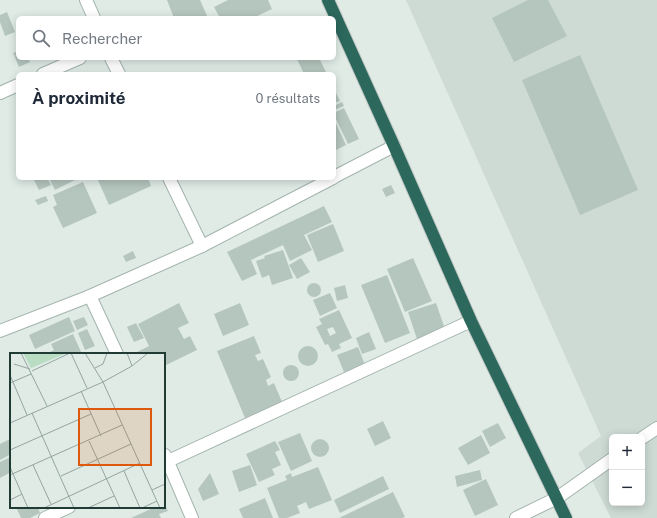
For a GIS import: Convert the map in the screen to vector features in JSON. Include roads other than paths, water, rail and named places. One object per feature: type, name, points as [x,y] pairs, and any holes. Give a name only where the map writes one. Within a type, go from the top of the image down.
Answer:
[{"type":"highway","points":[[328,0],[335,16]]},
{"type":"highway","points":[[336,18],[471,321],[566,518]]},
{"type":"street","points":[[86,0],[93,16]]},
{"type":"street","points":[[48,72],[76,60]]},
{"type":"street","points":[[112,60],[118,72]]},
{"type":"street","points":[[0,93],[16,86]]},
{"type":"street","points":[[336,176],[394,146]]},
{"type":"street","points":[[170,180],[202,246]]},
{"type":"street","points":[[0,331],[90,296],[202,246],[329,180]]},
{"type":"street","points":[[90,296],[117,353]]},
{"type":"street","points":[[192,518],[165,460],[471,321]]},
{"type":"street","points":[[645,436],[657,428]]},
{"type":"street","points":[[516,518],[557,498],[609,461]]},
{"type":"street","points":[[45,518],[66,508]]}]
